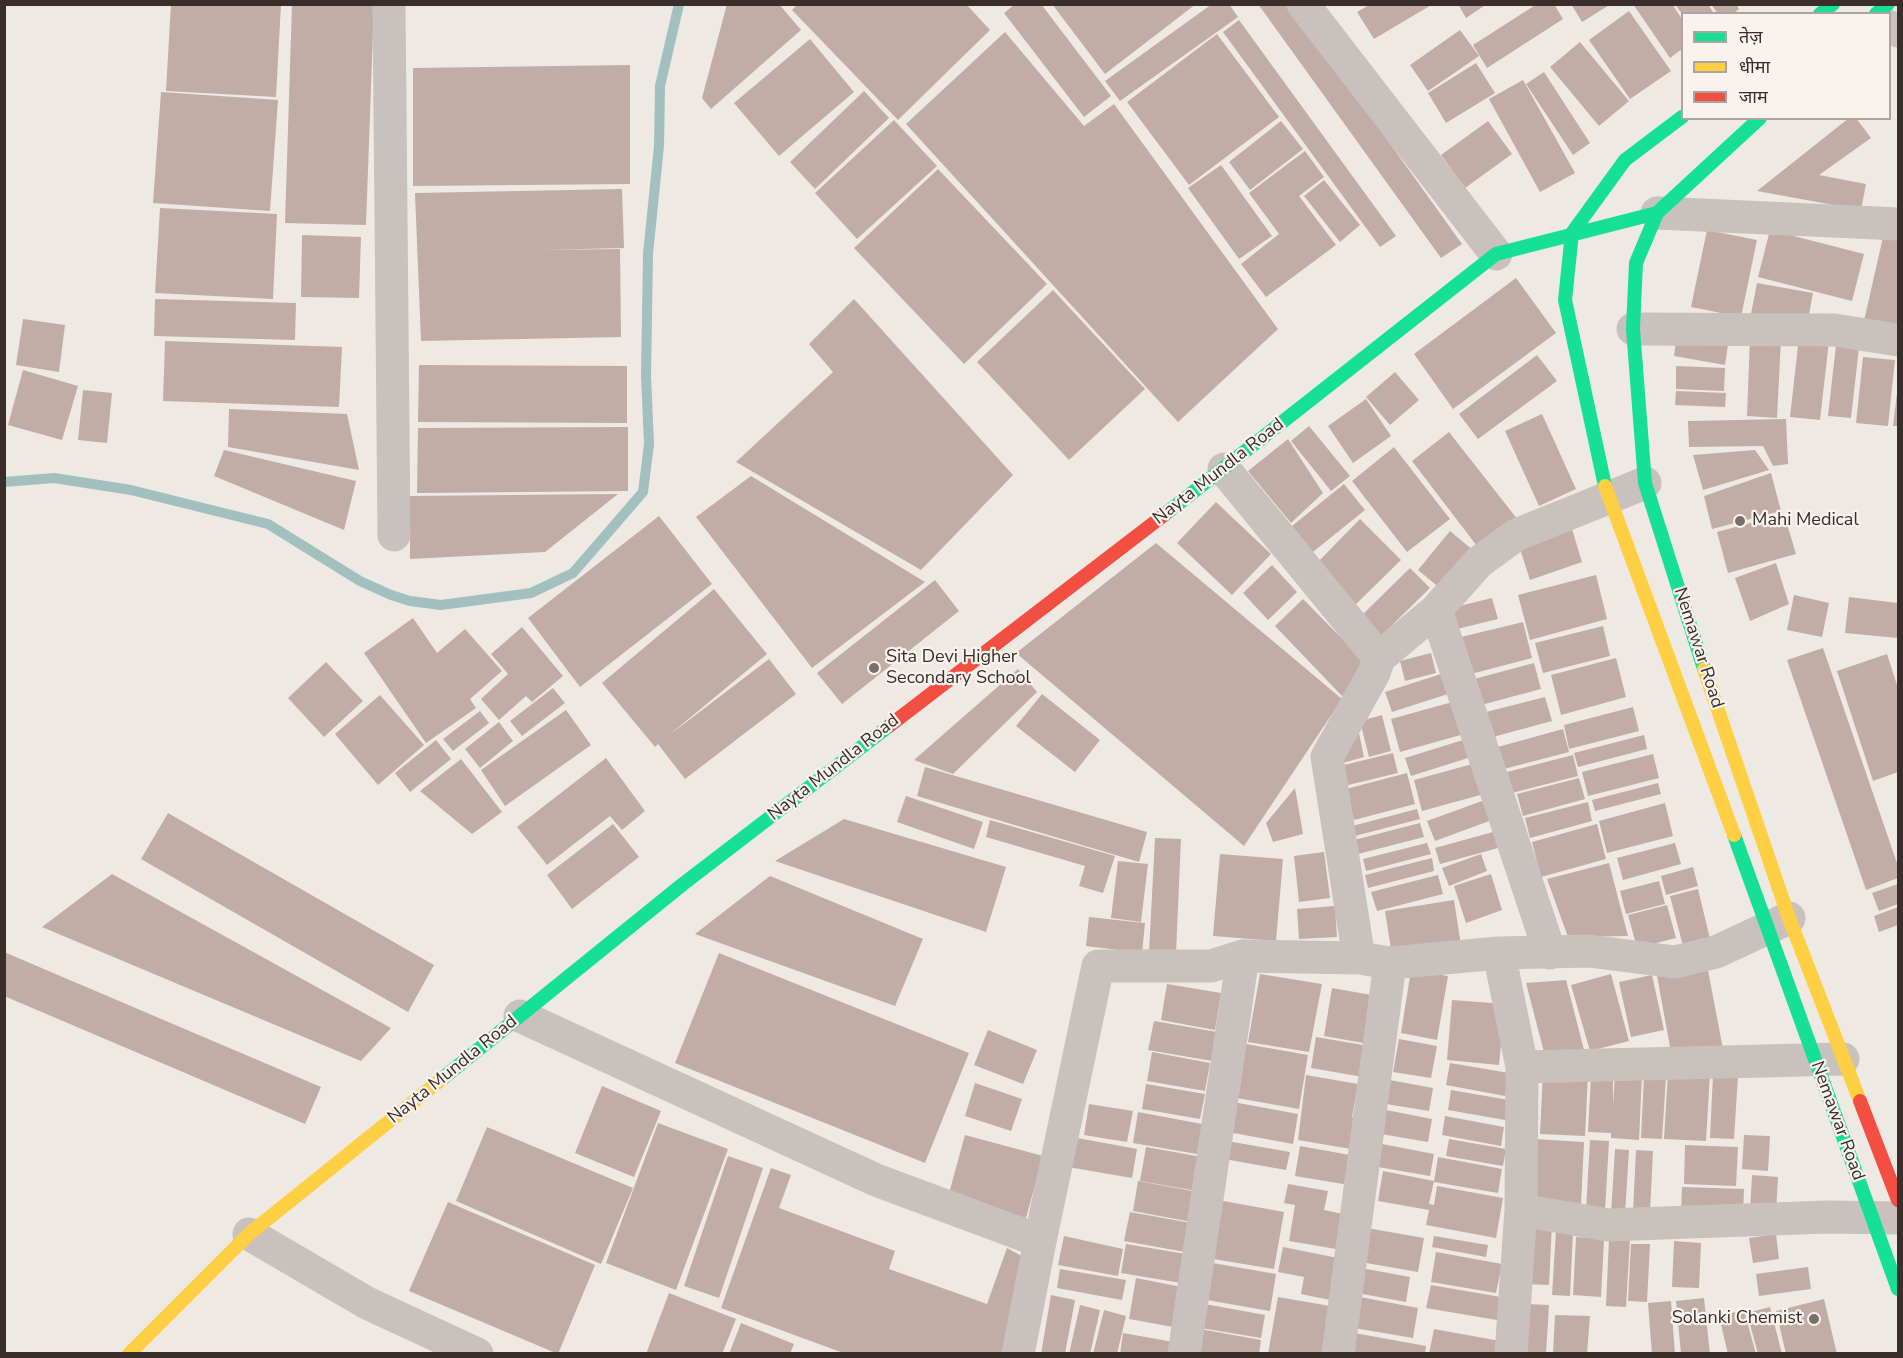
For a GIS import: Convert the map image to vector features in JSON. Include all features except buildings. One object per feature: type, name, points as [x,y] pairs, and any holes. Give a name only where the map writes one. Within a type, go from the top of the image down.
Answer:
[{"type":"main road","points":[[1572,232],[1625,160],[1681,118]]},
{"type":"main road","name":"Nemawar Road","points":[[1758,120],[1657,213],[1636,263],[1634,329],[1638,412],[1646,483],[1779,923],[1829,1059],[1890,1212]]},
{"type":"main road","name":"Nayta Mundla Road","points":[[129,1353],[249,1234],[683,884],[1224,469],[1496,254],[1572,232],[1657,213]]},
{"type":"main road","name":"Nemawar Road","points":[[1572,232],[1564,300],[1608,498],[1779,923],[1829,1059],[1890,1212],[1899,1289]]},
{"type":"street","points":[[389,4],[394,535]]},
{"type":"street","points":[[1303,4],[1496,254]]},
{"type":"street","points":[[1657,213],[1899,224]]},
{"type":"street","points":[[1634,329],[1834,330],[1899,340]]},
{"type":"street","points":[[1224,469],[1379,658]]},
{"type":"street","points":[[1338,1353],[1375,960],[1327,757],[1374,673],[1379,658],[1436,610],[1479,562],[1516,535],[1646,483]]},
{"type":"street","points":[[1436,610],[1550,953]]},
{"type":"street","points":[[1018,1353],[1098,966],[1211,966],[1243,956],[1375,960],[1499,953],[1590,951],[1675,962],[1716,952],[1779,923]]},
{"type":"street","points":[[1499,953],[1522,1067],[1521,1210],[1511,1353]]},
{"type":"street","points":[[1184,1353],[1243,956]]},
{"type":"street","points":[[520,1016],[876,1180],[1040,1241]]},
{"type":"street","points":[[1522,1067],[1829,1059]]},
{"type":"street","points":[[1521,1210],[1608,1225],[1890,1212]]},
{"type":"street","points":[[249,1234],[367,1303],[477,1353]]},
{"type":"waterway","points":[[4,482],[54,478],[131,490],[268,524],[360,581],[410,601],[441,605],[531,593],[573,573],[643,492],[649,444],[646,376],[648,254],[659,146],[660,86],[679,4]]},
{"type":"traffic: fast","points":[[1823,12],[1833,4]]},
{"type":"traffic: fast","points":[[1878,12],[1888,4]]},
{"type":"traffic: fast","points":[[1605,486],[1565,300],[1572,233],[1625,160],[1681,118]]},
{"type":"traffic: fast","points":[[1704,669],[1645,483],[1633,329],[1636,263],[1657,213],[1758,120]]},
{"type":"traffic: fast","points":[[1164,515],[1496,254],[1657,213]]},
{"type":"traffic: fast","points":[[443,1078],[683,884],[889,726]]},
{"type":"traffic: fast","points":[[1734,835],[1898,1289]]},
{"type":"traffic: slow","points":[[1605,486],[1734,835]]},
{"type":"traffic: slow","points":[[1704,669],[1789,918],[1860,1101]]},
{"type":"traffic: slow","points":[[129,1354],[249,1234],[443,1078]]},
{"type":"traffic: jam","points":[[889,726],[1164,515]]},
{"type":"traffic: jam","points":[[1860,1101],[1898,1200]]},
{"type":"place","name":"Mahi Medical","points":[[1740,521]]},
{"type":"place","name":"Sita Devi Higher Secondary School","points":[[874,668]]},
{"type":"place","name":"Solanki Chemist","points":[[1814,1319]]}]
